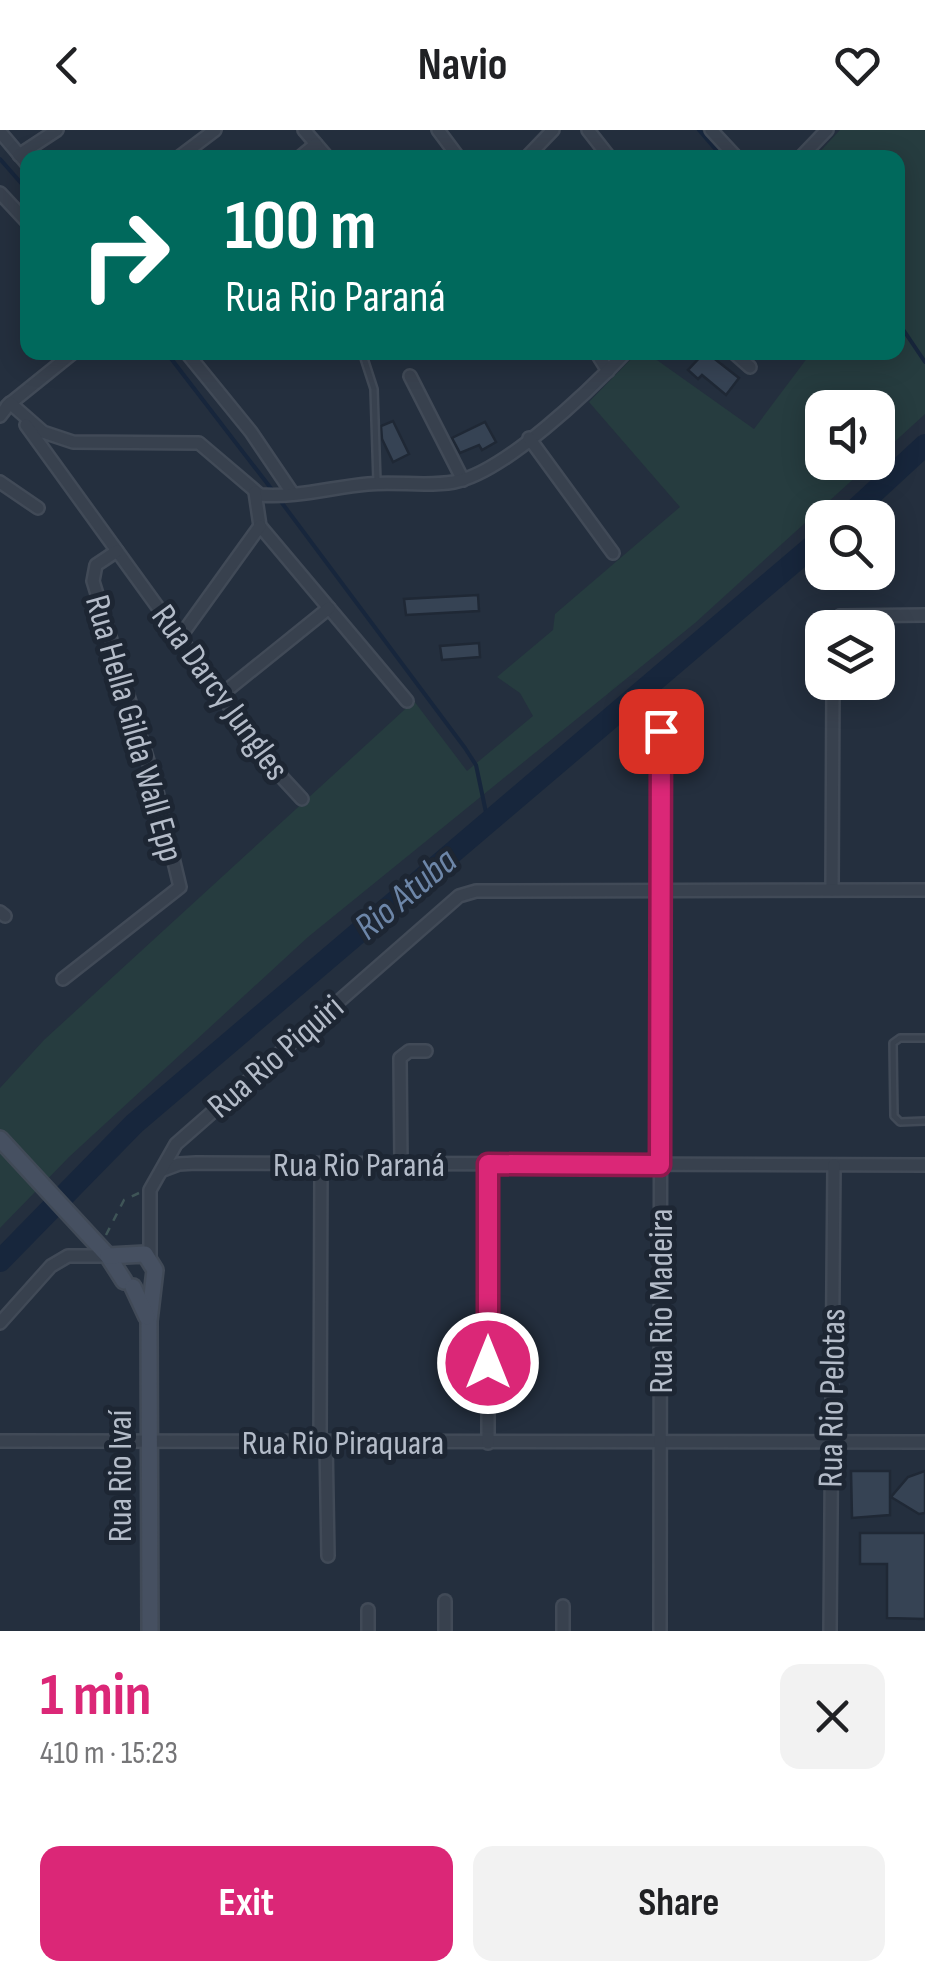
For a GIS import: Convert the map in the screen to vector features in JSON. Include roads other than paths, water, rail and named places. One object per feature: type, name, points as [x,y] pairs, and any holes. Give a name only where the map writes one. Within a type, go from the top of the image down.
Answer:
[{"type":"street","points":[[34,150],[57,130]]},
{"type":"street","points":[[189,150],[215,130]]},
{"type":"street","points":[[304,130],[321,150]]},
{"type":"street","points":[[534,150],[553,130]]},
{"type":"street","points":[[588,130],[604,150]]},
{"type":"street","points":[[711,130],[730,150]]},
{"type":"street","points":[[808,150],[827,130]]},
{"type":"street","points":[[0,132],[20,156]]},
{"type":"street","points":[[309,150],[316,144]]},
{"type":"street","points":[[0,193],[20,214]]},
{"type":"street","points":[[64,360],[3,410],[43,432],[73,442],[200,443],[260,494],[463,480],[487,469],[529,438],[618,360]]},
{"type":"street","points":[[192,360],[293,494]]},
{"type":"street","points":[[601,360],[608,371]]},
{"type":"street","points":[[742,360],[750,368]]},
{"type":"street","points":[[410,376],[463,480]]},
{"type":"street","name":"Rua Darcy Jungles","points":[[0,390],[3,410],[117,551],[276,772],[302,799]]},
{"type":"street","points":[[529,438],[613,553]]},
{"type":"street","points":[[0,482],[38,508]]},
{"type":"street","points":[[180,637],[260,526],[260,494]]},
{"type":"street","points":[[260,526],[407,701]]},
{"type":"street","name":"Rua Hella Gilda Wall Epp","points":[[63,979],[180,887],[156,787],[92,580],[96,565],[117,551]]},
{"type":"street","points":[[221,695],[329,608]]},
{"type":"street","points":[[895,615],[925,615]]},
{"type":"street","points":[[832,890],[833,700]]},
{"type":"street","name":"Rua Rio Madeira","points":[[660,1631],[661,731]]},
{"type":"street","name":"Rua Rio Piquiri","points":[[156,1176],[188,1132],[459,896],[476,891],[925,890]]},
{"type":"street","points":[[401,1164],[400,1058],[408,1050],[426,1051]]},
{"type":"street","name":"Rua Rio Ivaí","points":[[0,1138],[100,1247],[149,1321]]},
{"type":"street","name":"Rua Rio Paraná","points":[[156,1176],[179,1164],[925,1165]]},
{"type":"street","points":[[321,1164],[328,1556]]},
{"type":"street","points":[[488,1164],[488,1442]]},
{"type":"street","name":"Rua Rio Pelotas","points":[[830,1631],[834,1165]]},
{"type":"street","points":[[142,1255],[150,1190],[156,1176]]},
{"type":"street","points":[[0,1323],[51,1266],[100,1247],[142,1255]]},
{"type":"street","points":[[142,1255],[122,1261],[128,1284],[145,1286],[153,1277]]},
{"type":"street","name":"Rua Rio Ivaí","points":[[142,1255],[153,1277],[149,1321],[150,1631]]},
{"type":"street","name":"Rua Rio Piraquara","points":[[0,1440],[925,1442]]},
{"type":"street","points":[[445,1631],[446,1601]]},
{"type":"street","points":[[563,1606],[563,1631]]},
{"type":"street","points":[[368,1610],[368,1631]]},
{"type":"lane","points":[[365,360],[374,389],[378,483]]},
{"type":"lane","points":[[925,1038],[900,1038],[894,1042],[894,1116],[900,1122],[925,1121]]},
{"type":"waterway","points":[[699,130],[716,150]]},
{"type":"waterway","points":[[0,159],[20,182]]},
{"type":"waterway","points":[[905,332],[925,362]]},
{"type":"waterway","points":[[172,360],[273,491]]},
{"type":"waterway","name":"Rio Atuba","points":[[865,500],[925,445]]},
{"type":"waterway","points":[[279,499],[465,748],[476,765],[488,822]]},
{"type":"waterway","name":"Rio Atuba","points":[[0,1261],[135,1123],[805,552]]}]
